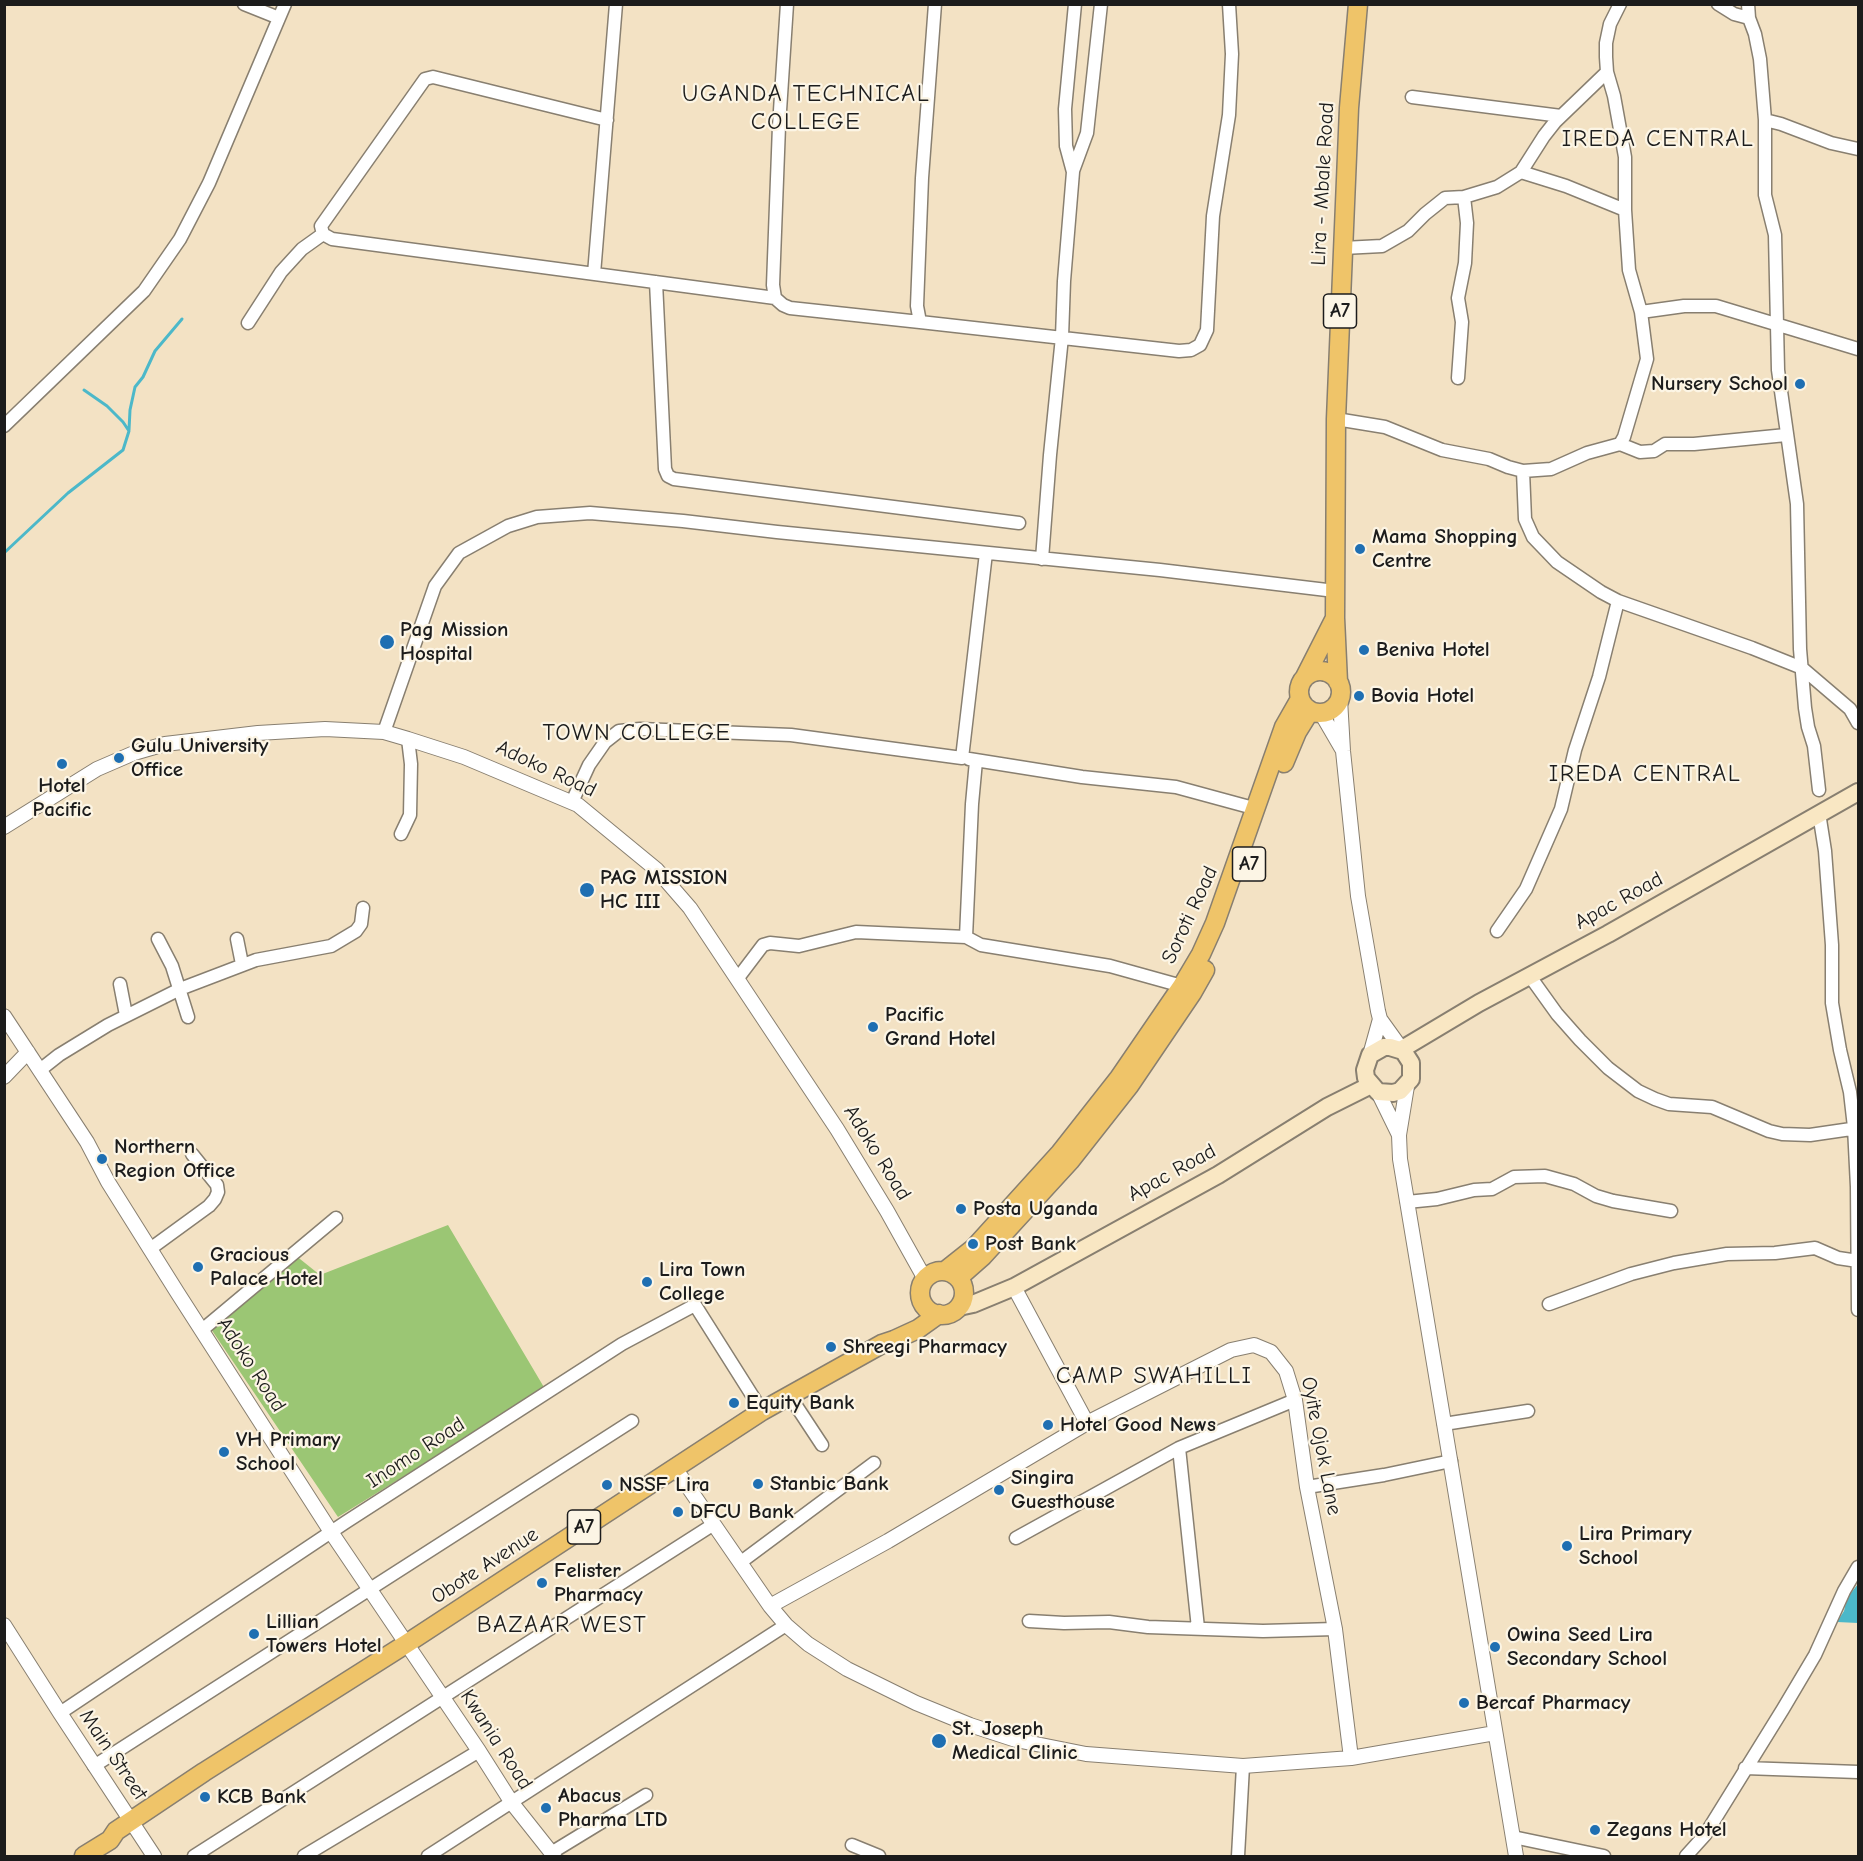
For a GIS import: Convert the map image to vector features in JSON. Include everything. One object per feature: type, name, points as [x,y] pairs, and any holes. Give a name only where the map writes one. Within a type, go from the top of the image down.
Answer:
[{"type":"main road","name":"Lira - Mbale Road","points":[[1335,618],[1336,419],[1342,248],[1349,108],[1358,4]]},
{"type":"main road","name":"A7","points":[[1310,708],[1299,687],[1335,618]]},
{"type":"main road","name":"A7","points":[[1310,708],[1332,709],[1339,690],[1335,618]]},
{"type":"main road","points":[[1305,677],[1316,671],[1329,673],[1339,690]]},
{"type":"main road","name":"A7","points":[[1291,729],[1310,708]]},
{"type":"main road","name":"Soroti Road","points":[[1187,989],[1215,923],[1257,809],[1291,729]]},
{"type":"main road","name":"Soroti Road","points":[[1187,989],[1226,928],[1285,759],[1291,729]]},
{"type":"main road","name":"Apac Road","points":[[1402,1050],[1529,975],[1608,934],[1858,792]]},
{"type":"main road","name":"A7","points":[[925,1279],[938,1271],[952,1275],[1124,1082],[1187,989]]},
{"type":"main road","points":[[1384,1047],[1402,1050],[1411,1063],[1412,1071],[1407,1086],[1393,1093],[1374,1089],[1365,1070],[1370,1055],[1384,1047]]},
{"type":"main road","name":"Apac Road","points":[[959,1306],[974,1304],[1014,1287],[1218,1175],[1327,1107],[1374,1089]]},
{"type":"main road","points":[[952,1275],[964,1292],[959,1306]]},
{"type":"main road","points":[[925,1279],[920,1293],[932,1311]]},
{"type":"main road","name":"A7","points":[[932,1311],[946,1314],[959,1306]]},
{"type":"main road","name":"Obote Avenue","points":[[84,1857],[110,1840],[116,1831],[250,1742],[406,1644],[762,1411],[882,1344],[932,1311]]},
{"type":"main road","name":"Obote Avenue","points":[[70,1857],[105,1832],[116,1831]]},
{"type":"street","points":[[244,4],[279,18]]},
{"type":"street","points":[[4,426],[138,297],[180,239],[209,183],[285,4]]},
{"type":"street","points":[[594,274],[616,4]]},
{"type":"street","points":[[775,298],[773,285],[778,149],[787,4]]},
{"type":"street","points":[[920,322],[917,306],[921,178],[935,4]]},
{"type":"street","points":[[1073,172],[1066,146],[1065,109],[1075,4]]},
{"type":"street","points":[[1042,559],[1062,337],[1073,172],[1087,133],[1101,4]]},
{"type":"street","points":[[606,120],[433,77],[425,79],[321,226],[323,234],[332,239],[775,298],[790,308],[1179,351],[1191,350],[1200,345],[1207,330],[1213,216],[1228,115],[1232,54],[1230,4]]},
{"type":"street","points":[[1620,4],[1610,24],[1606,43],[1607,72],[1614,96],[1625,157],[1625,210],[1629,270],[1641,312],[1647,350],[1646,366],[1620,444]]},
{"type":"street","points":[[1718,4],[1734,14],[1749,18]]},
{"type":"street","points":[[1748,4],[1749,18],[1760,59],[1766,120],[1764,187],[1775,236],[1778,370],[1797,504],[1798,587],[1806,718],[1814,746],[1819,790]]},
{"type":"street","points":[[1342,248],[1382,246],[1408,231],[1425,213],[1445,198],[1464,197],[1497,187],[1521,172],[1544,136],[1561,116],[1607,72]]},
{"type":"street","points":[[1412,97],[1561,116]]},
{"type":"street","points":[[1766,120],[1831,143],[1858,149]]},
{"type":"street","points":[[1521,172],[1566,186],[1625,210]]},
{"type":"street","points":[[1458,378],[1462,322],[1458,298],[1465,263],[1467,223],[1464,197]]},
{"type":"street","points":[[248,323],[282,272],[302,249],[323,234]]},
{"type":"street","points":[[656,282],[665,469],[668,476],[674,479],[1020,523]]},
{"type":"street","points":[[1641,312],[1684,306],[1716,306],[1858,350]]},
{"type":"street","points":[[1336,419],[1385,427],[1442,450],[1489,459],[1523,471],[1551,469],[1587,453],[1620,444],[1640,452],[1654,451],[1665,444],[1694,444],[1786,435]]},
{"type":"street","points":[[1523,471],[1525,519],[1533,537],[1557,562],[1618,601],[1802,668],[1850,709],[1858,723]]},
{"type":"street","points":[[384,732],[435,586],[459,553],[508,526],[537,517],[590,513],[612,515],[1335,591]]},
{"type":"street","points":[[962,758],[986,553]]},
{"type":"street","points":[[1497,931],[1526,889],[1561,809],[1568,775],[1599,677],[1618,601]]},
{"type":"street","points":[[1339,690],[1358,896],[1380,1018],[1402,1050]]},
{"type":"street","points":[[1310,708],[1343,751]]},
{"type":"street","name":"Adoko Road","points":[[4,827],[97,770],[134,753],[165,744],[258,733],[325,729],[384,732],[408,739],[464,757],[572,802],[604,824],[657,870],[690,908],[837,1129],[925,1279]]},
{"type":"street","points":[[572,802],[589,765],[605,742],[619,731],[640,729],[791,735],[1082,777],[1176,787],[1257,809]]},
{"type":"street","points":[[401,834],[410,815],[411,764],[408,739]]},
{"type":"street","points":[[966,937],[976,761]]},
{"type":"street","points":[[1819,813],[1825,851],[1832,945],[1832,1003],[1856,1127],[1858,1310]]},
{"type":"street","points":[[40,1070],[59,1055],[126,1015],[180,989],[256,960],[331,946],[356,931],[361,924],[363,908]]},
{"type":"street","points":[[738,978],[763,945],[770,943],[799,946],[856,932],[966,937],[981,945],[1110,966],[1187,989]]},
{"type":"street","points":[[158,939],[172,966],[188,1017]]},
{"type":"street","points":[[237,939],[242,964]]},
{"type":"street","points":[[1529,975],[1557,1014],[1580,1040],[1638,1091],[1655,1099],[1669,1104],[1713,1107],[1769,1131],[1782,1134],[1810,1135],[1856,1127]]},
{"type":"street","points":[[120,984],[126,1015]]},
{"type":"street","name":"Adoko Road","points":[[4,1016],[87,1142],[108,1182],[331,1532],[406,1644]]},
{"type":"street","points":[[1370,1055],[1380,1018]]},
{"type":"street","points":[[4,1077],[28,1052]]},
{"type":"street","points":[[1407,1086],[1399,1135],[1400,1159],[1516,1857]]},
{"type":"street","points":[[1374,1089],[1399,1135]]},
{"type":"street","points":[[150,1249],[209,1206],[215,1199],[218,1192],[217,1185],[192,1154]]},
{"type":"street","points":[[1407,1202],[1492,1189],[1514,1177],[1545,1176],[1574,1184],[1596,1196],[1671,1211]]},
{"type":"street","points":[[202,1330],[336,1218]]},
{"type":"street","points":[[1549,1304],[1631,1274],[1674,1263],[1727,1254],[1775,1253],[1815,1248],[1838,1258],[1858,1261]]},
{"type":"street","points":[[1014,1287],[1087,1424]]},
{"type":"street","name":"Inomo Road","points":[[60,1713],[331,1532],[622,1344],[695,1305],[762,1411]]},
{"type":"street","name":"Oyite Ojok Lane","points":[[770,1606],[888,1541],[1087,1424],[1230,1350],[1254,1346],[1271,1352],[1286,1371],[1295,1400],[1307,1487],[1335,1629],[1351,1758]]},
{"type":"street","points":[[789,1395],[822,1445]]},
{"type":"street","points":[[1016,1538],[1179,1448],[1295,1400]]},
{"type":"street","points":[[1444,1424],[1528,1411]]},
{"type":"street","points":[[94,1766],[632,1421]]},
{"type":"street","points":[[1179,1448],[1198,1628]]},
{"type":"street","points":[[1307,1487],[1384,1475],[1451,1461]]},
{"type":"street","points":[[741,1562],[874,1463]]},
{"type":"street","points":[[675,1468],[770,1606],[786,1625],[808,1644],[847,1669],[916,1703],[1016,1740],[1086,1754],[1243,1766],[1351,1758],[1495,1733]]},
{"type":"street","points":[[194,1857],[714,1524]]},
{"type":"street","points":[[1686,1857],[1705,1835],[1815,1655],[1844,1591],[1858,1568]]},
{"type":"street","points":[[1029,1621],[1109,1622],[1148,1627],[1263,1631],[1335,1629]]},
{"type":"street","name":"Main Street","points":[[4,1625],[154,1857]]},
{"type":"street","points":[[428,1857],[786,1625]]},
{"type":"street","name":"Kwania Road","points":[[406,1644],[512,1803],[552,1855]]},
{"type":"street","points":[[304,1857],[479,1751]]},
{"type":"street","points":[[1238,1857],[1243,1766]]},
{"type":"street","points":[[1745,1768],[1858,1772]]},
{"type":"street","points":[[552,1855],[646,1795]]},
{"type":"street","points":[[1513,1837],[1604,1857]]},
{"type":"street","points":[[852,1845],[879,1857]]},
{"type":"green space","points":[[448,1225],[545,1389],[338,1517],[209,1326],[295,1255],[320,1275]]},
{"type":"water","points":[[1858,1584],[1858,1623],[1837,1622],[1844,1611],[1847,1598]]},
{"type":"waterway","points":[[129,430],[135,387],[143,377],[155,351],[182,319]]},
{"type":"waterway","points":[[4,553],[68,493],[123,450],[129,431],[107,406],[84,390]]},
{"type":"place","name":"Nursery School","points":[[1800,384]]},
{"type":"place","name":"Mama Shopping Centre","points":[[1360,549]]},
{"type":"place","name":"Pag Mission Hospital","points":[[387,642]]},
{"type":"place","name":"Beniva Hotel","points":[[1364,650]]},
{"type":"place","name":"Bovia Hotel","points":[[1359,696]]},
{"type":"place","name":"Gulu University Office","points":[[119,758]]},
{"type":"place","name":"Hotel Pacific","points":[[62,764]]},
{"type":"place","name":"PAG MISSION HC III","points":[[587,890]]},
{"type":"place","name":"Pacific Grand Hotel","points":[[873,1027]]},
{"type":"place","name":"Northern Region Office","points":[[102,1159]]},
{"type":"place","name":"Posta Uganda","points":[[961,1209]]},
{"type":"place","name":"Post Bank","points":[[973,1244]]},
{"type":"place","name":"Gracious Palace Hotel","points":[[198,1267]]},
{"type":"place","name":"Lira Town College","points":[[647,1282]]},
{"type":"place","name":"Shreegi Pharmacy","points":[[831,1347]]},
{"type":"place","name":"Equity Bank","points":[[734,1403]]},
{"type":"place","name":"Hotel Good News","points":[[1048,1425]]},
{"type":"place","name":"VH Primary School","points":[[224,1452]]},
{"type":"place","name":"Stanbic Bank","points":[[758,1484]]},
{"type":"place","name":"NSSF Lira","points":[[607,1485]]},
{"type":"place","name":"Singira Guesthouse","points":[[999,1490]]},
{"type":"place","name":"DFCU Bank","points":[[678,1512]]},
{"type":"place","name":"Lira Primary School","points":[[1567,1546]]},
{"type":"place","name":"Felister Pharmacy","points":[[542,1583]]},
{"type":"place","name":"Lillian Towers Hotel","points":[[254,1634]]},
{"type":"place","name":"Owina Seed Lira Secondary School","points":[[1495,1647]]},
{"type":"place","name":"Bercaf Pharmacy","points":[[1464,1703]]},
{"type":"place","name":"St. Joseph Medical Clinic","points":[[939,1741]]},
{"type":"place","name":"KCB Bank","points":[[205,1797]]},
{"type":"place","name":"Abacus Pharma LTD","points":[[546,1808]]},
{"type":"place","name":"Zegans Hotel","points":[[1595,1830]]},
{"type":"district","name":"UGANDA TECHNICAL COLLEGE","points":[[806,108]]},
{"type":"district","name":"IREDA CENTRAL","points":[[1658,139]]},
{"type":"district","name":"TOWN COLLEGE","points":[[637,733]]},
{"type":"district","name":"IREDA CENTRAL","points":[[1645,774]]},
{"type":"district","name":"CAMP SWAHILLI","points":[[1154,1376]]},
{"type":"district","name":"BAZAAR WEST","points":[[562,1625]]}]
